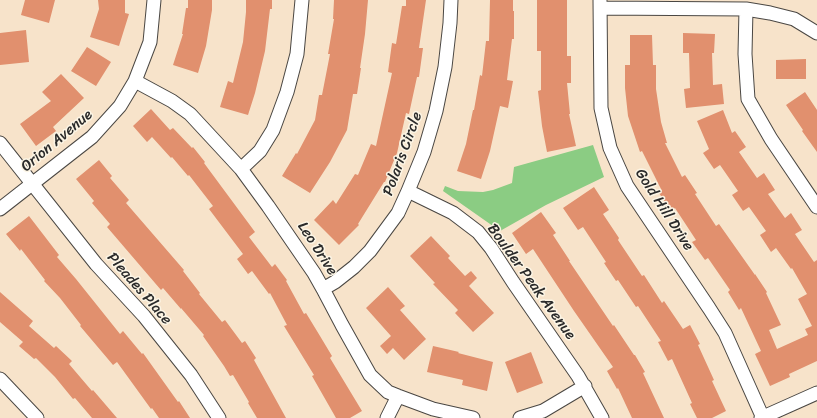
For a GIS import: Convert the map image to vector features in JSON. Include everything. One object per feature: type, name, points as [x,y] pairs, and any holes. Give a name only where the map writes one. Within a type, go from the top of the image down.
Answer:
[{"type":"street","name":"Orion Avenue","points":[[0,209],[92,137],[120,106],[135,82],[150,42],[154,0]]},
{"type":"street","points":[[241,169],[260,151],[273,130],[287,92],[297,54],[302,0]]},
{"type":"street","name":"Polaris Circle","points":[[324,289],[354,268],[370,251],[398,213],[408,191],[424,152],[436,111],[445,67],[451,0]]},
{"type":"street","points":[[600,4],[746,9],[794,19],[817,33]]},
{"type":"street","name":"Gold Hill Drive","points":[[600,4],[601,108],[610,148],[627,186],[725,333],[762,418]]},
{"type":"street","points":[[746,9],[745,54],[748,99],[770,139],[817,207]]},
{"type":"street","name":"Leo Drive","points":[[135,82],[172,101],[190,114],[241,169],[314,273],[370,375],[388,392],[433,408],[473,418]]},
{"type":"street","name":"Pleades Place","points":[[0,143],[96,264],[144,316],[168,346],[191,375],[219,418]]},
{"type":"street","name":"Boulder Peak Avenue","points":[[408,191],[453,213],[478,232],[491,248],[567,359],[585,386],[602,418]]},
{"type":"street","points":[[0,379],[37,418]]},
{"type":"street","points":[[520,418],[543,411],[585,386]]},
{"type":"street","points":[[762,418],[817,392]]},
{"type":"street","points":[[387,418],[398,396]]},
{"type":"green space","points":[[593,145],[604,177],[546,205],[500,231],[443,191],[445,186],[458,191],[483,192],[493,190],[512,183],[514,167]]},
{"type":"building","points":[[25,0],[55,0],[49,23],[21,15]]},
{"type":"building","points":[[98,0],[125,0],[125,13],[129,14],[119,46],[90,37],[99,9]]},
{"type":"building","points":[[188,0],[212,0],[212,10],[206,46],[198,73],[173,65],[183,34]]},
{"type":"building","points":[[246,0],[272,0],[272,9],[270,9],[265,51],[248,115],[220,107],[228,81],[233,83],[243,42]]},
{"type":"building","points":[[334,0],[368,0],[361,68],[357,94],[353,94],[347,130],[330,162],[310,193],[282,176],[296,153],[297,154],[315,120],[319,95],[322,95],[330,54],[328,54],[334,19]]},
{"type":"building","points":[[406,0],[426,0],[419,48],[423,48],[419,77],[417,77],[409,114],[406,113],[397,153],[385,182],[358,224],[359,225],[339,245],[314,220],[333,200],[336,204],[355,174],[358,175],[371,144],[376,146],[392,73],[388,72],[392,43],[396,44],[402,6],[406,6]]},
{"type":"building","points":[[490,0],[513,0],[514,39],[512,39],[507,80],[513,81],[508,108],[500,106],[490,151],[481,179],[457,171],[466,144],[480,75],[482,76],[486,41],[489,41]]},
{"type":"building","points":[[537,0],[567,0],[567,56],[571,56],[571,83],[567,83],[569,114],[576,146],[547,152],[538,91],[541,90],[541,51],[537,51]]},
{"type":"building","points":[[26,30],[29,62],[0,65],[0,33]]},
{"type":"building","points":[[683,33],[715,34],[714,53],[712,53],[713,85],[722,84],[724,104],[686,108],[684,89],[690,88],[689,53],[683,53]]},
{"type":"building","points":[[630,35],[652,35],[653,65],[656,65],[656,89],[661,122],[667,143],[665,143],[682,177],[685,175],[697,193],[695,194],[716,226],[719,224],[767,292],[766,293],[781,325],[769,330],[777,349],[808,335],[805,329],[812,326],[798,299],[807,294],[792,268],[791,269],[776,248],[771,252],[760,235],[766,231],[749,207],[743,211],[732,195],[738,191],[720,165],[714,169],[703,153],[709,149],[697,121],[723,110],[732,133],[735,131],[746,147],[739,152],[757,178],[764,173],[775,190],[768,194],[785,218],[791,213],[802,230],[795,234],[814,262],[817,260],[817,361],[789,374],[790,377],[770,386],[755,354],[761,351],[741,308],[739,310],[728,292],[730,290],[708,258],[705,260],[692,242],[696,240],[675,208],[671,211],[659,193],[662,191],[642,151],[640,152],[628,116],[625,88],[625,65],[630,65]]},
{"type":"building","points":[[87,47],[111,62],[96,86],[71,71]]},
{"type":"building","points":[[806,59],[806,79],[776,79],[776,60]]},
{"type":"building","points":[[61,74],[84,98],[53,127],[56,131],[36,146],[20,124],[51,101],[42,92]]},
{"type":"building","points":[[805,92],[817,110],[817,152],[786,105]]},
{"type":"building","points":[[151,109],[170,130],[173,128],[192,148],[193,147],[255,232],[249,237],[272,267],[275,264],[287,280],[286,281],[304,314],[306,313],[332,356],[330,358],[362,411],[350,418],[336,418],[312,376],[314,375],[284,326],[287,325],[270,293],[269,294],[252,271],[248,274],[237,259],[243,254],[209,209],[213,206],[189,175],[188,176],[152,137],[147,142],[133,126]]},
{"type":"building","points":[[99,160],[112,176],[110,178],[129,200],[126,203],[184,270],[183,271],[200,293],[199,294],[222,322],[225,320],[242,343],[245,341],[256,358],[254,360],[286,418],[257,418],[233,375],[230,376],[203,336],[204,335],[163,288],[161,290],[107,227],[110,224],[92,203],[94,201],[76,179]]},
{"type":"building","points":[[594,187],[609,210],[603,214],[642,276],[644,275],[662,303],[664,301],[683,329],[690,325],[700,344],[698,345],[726,411],[712,418],[697,418],[690,404],[692,403],[672,359],[668,361],[658,342],[661,341],[638,306],[636,307],[618,280],[616,281],[604,263],[606,262],[583,227],[578,230],[563,208]]},
{"type":"building","points":[[541,212],[556,233],[553,235],[569,261],[613,326],[614,325],[635,355],[645,372],[643,373],[664,418],[632,418],[618,388],[617,389],[607,371],[613,367],[533,249],[526,254],[512,233]]},
{"type":"building","points":[[29,216],[59,255],[57,257],[120,334],[123,331],[142,354],[143,353],[190,418],[159,418],[117,362],[113,365],[80,326],[81,325],[60,298],[44,281],[45,280],[21,249],[20,251],[6,234]]},
{"type":"building","points":[[431,236],[450,256],[448,258],[465,276],[471,271],[477,278],[469,286],[494,313],[473,332],[455,313],[458,310],[433,284],[435,283],[410,256]]},
{"type":"building","points":[[388,287],[405,306],[400,310],[426,339],[404,360],[393,348],[387,354],[380,346],[391,336],[366,308]]},
{"type":"building","points":[[0,292],[33,321],[29,326],[54,348],[56,346],[72,361],[69,364],[117,418],[92,418],[75,398],[73,399],[55,377],[36,358],[34,359],[19,346],[23,342],[0,322]]},
{"type":"building","points":[[433,346],[493,362],[487,391],[462,385],[463,380],[427,372]]},
{"type":"building","points":[[531,352],[543,383],[517,393],[505,362]]}]
